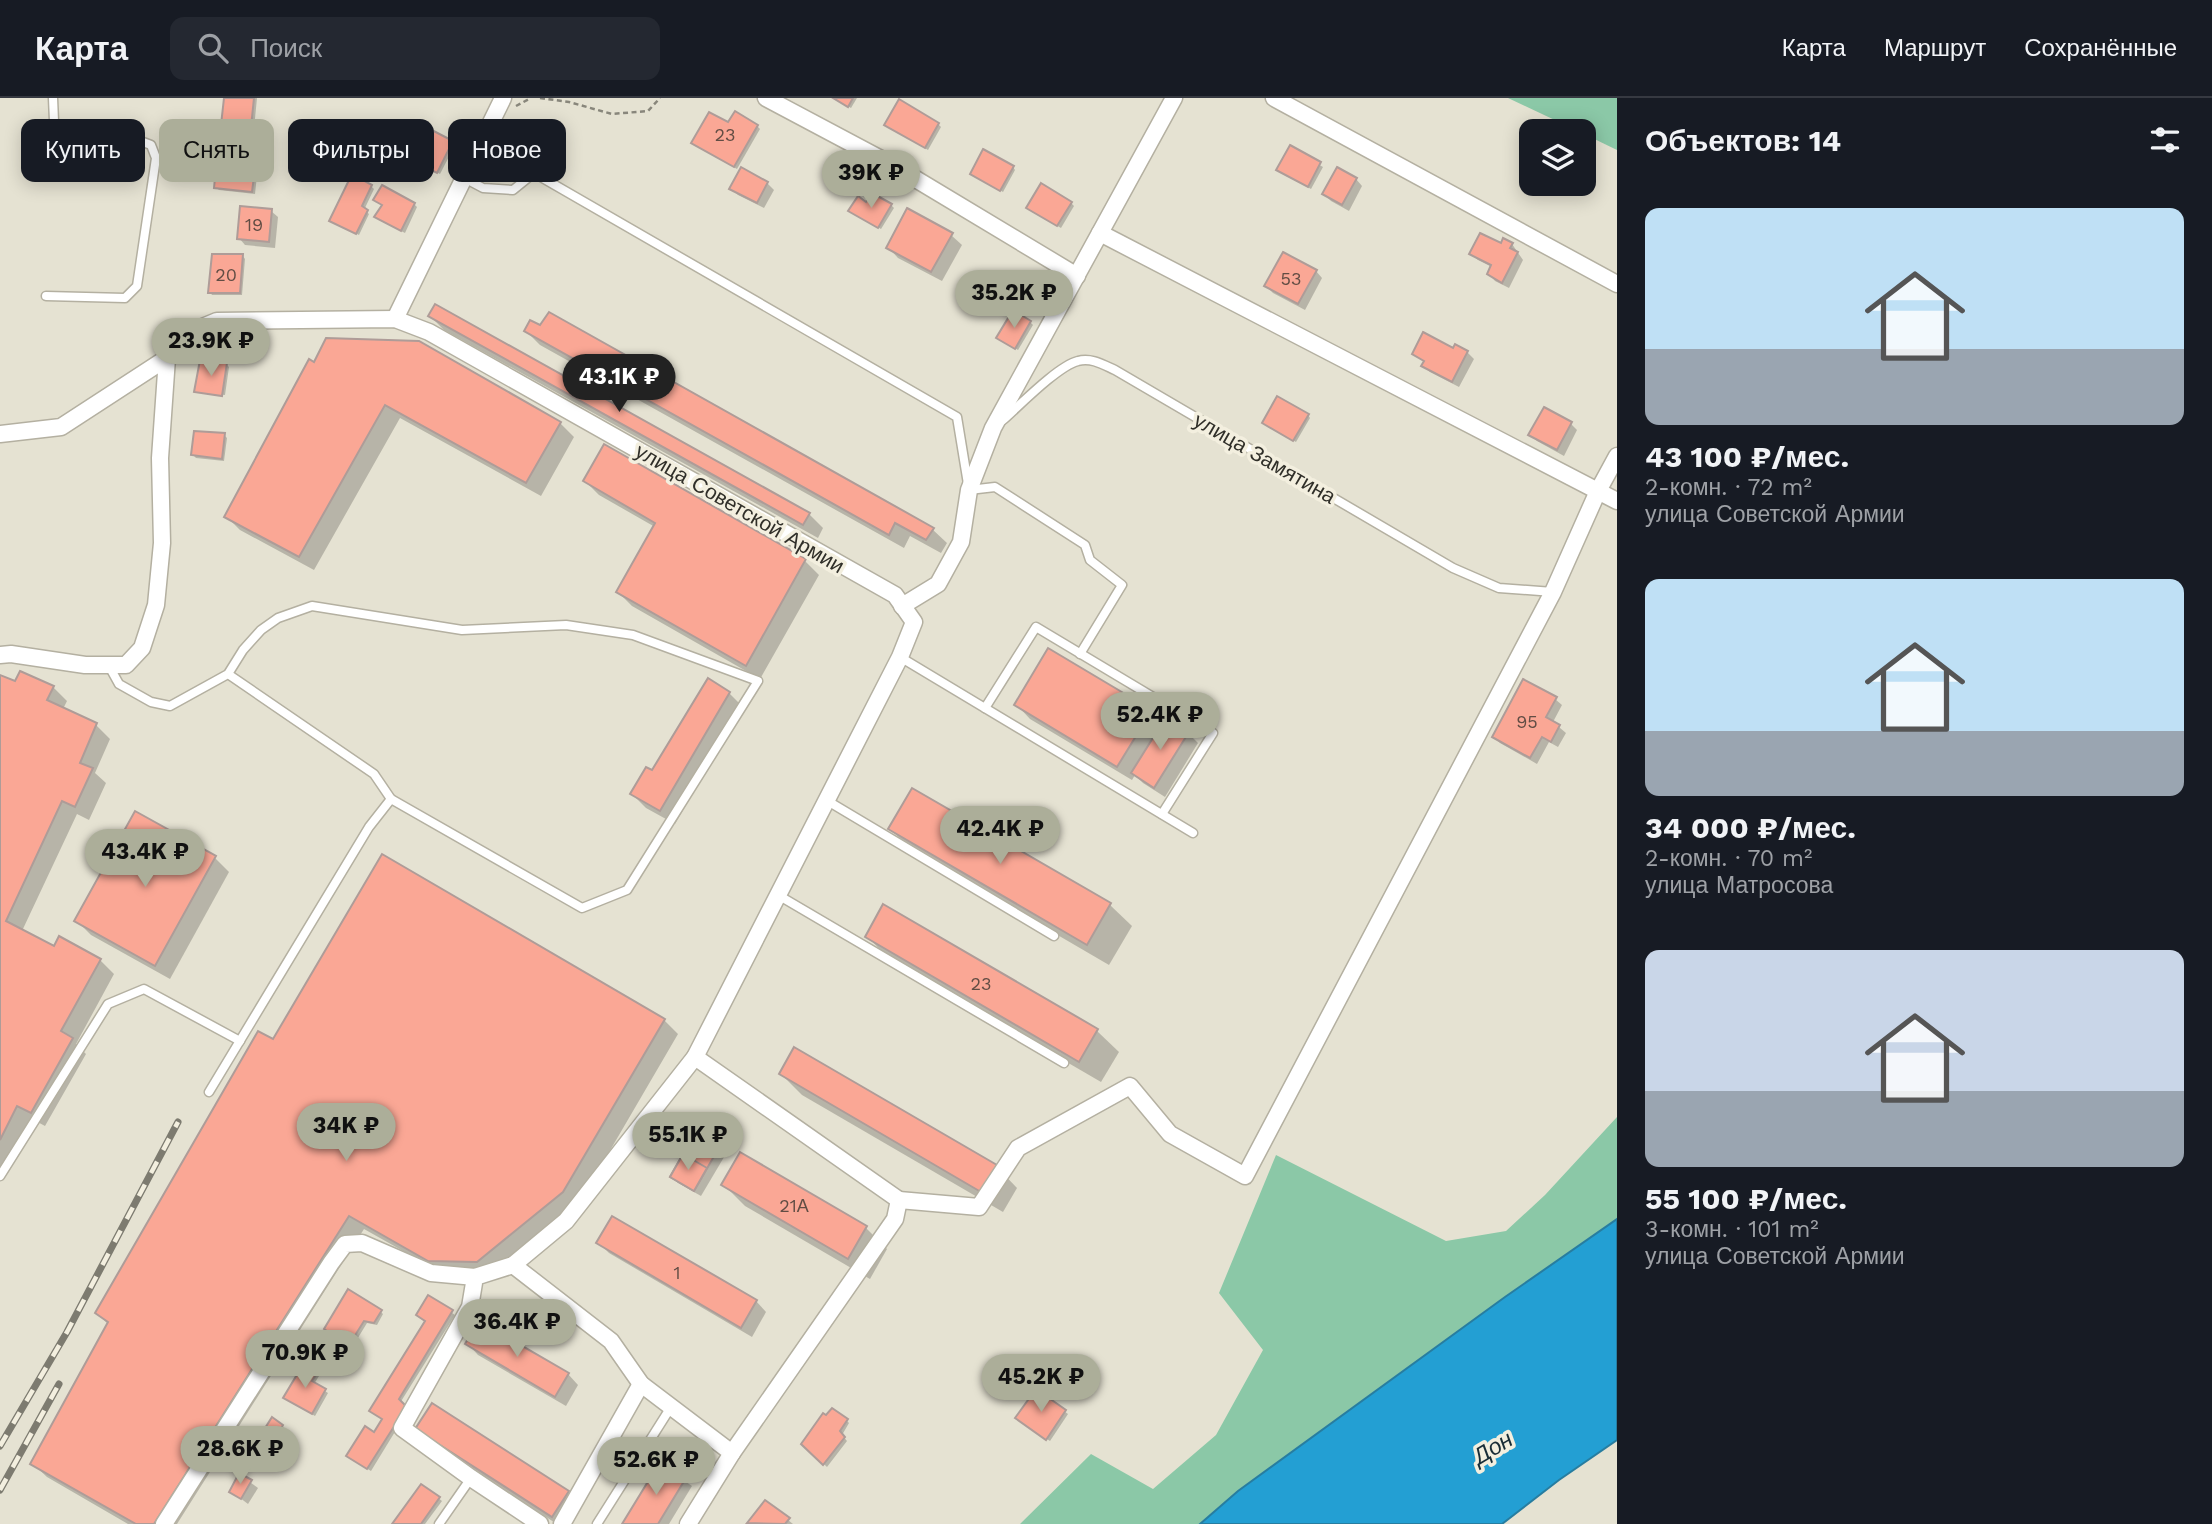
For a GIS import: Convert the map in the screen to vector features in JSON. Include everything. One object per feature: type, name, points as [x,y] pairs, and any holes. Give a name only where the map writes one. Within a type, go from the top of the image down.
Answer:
[{"type":"street","points":[[493,119],[503,98]]},
{"type":"street","points":[[766,98],[894,166],[1077,275]]},
{"type":"street","name":"улица Замятина","points":[[902,606],[938,583],[961,542],[969,490],[993,428],[1174,98]]},
{"type":"street","points":[[1274,98],[1617,284]]},
{"type":"street","points":[[396,319],[462,182]]},
{"type":"street","points":[[1100,233],[1617,501]]},
{"type":"street","name":"улица Советской Армии","points":[[0,434],[61,427],[167,358],[181,336],[217,321],[396,319],[429,332],[883,589],[895,596],[902,606]]},
{"type":"street","points":[[0,655],[109,666],[126,665],[142,648],[156,605],[162,543],[160,458],[167,358]]},
{"type":"street","points":[[695,1057],[899,1200],[979,1207],[1018,1148],[1130,1086],[1170,1134],[1245,1176],[1553,592],[1598,491],[1617,456]]},
{"type":"street","points":[[164,1524],[345,1244],[362,1243],[431,1273],[475,1277],[513,1265],[566,1221],[695,1057],[900,657],[914,622],[902,606]]},
{"type":"street","points":[[688,1524],[732,1454],[895,1219],[899,1200]]},
{"type":"street","points":[[513,1265],[611,1341],[641,1384],[732,1454]]},
{"type":"street","points":[[475,1277],[470,1307],[402,1428],[540,1524]]},
{"type":"street","points":[[562,1524],[641,1384]]},
{"type":"lane","points":[[46,296],[125,298],[137,286],[156,158],[150,145],[135,139],[76,136],[62,131],[54,121],[52,98]]},
{"type":"lane","points":[[472,182],[483,187],[513,190],[523,182]]},
{"type":"lane","points":[[550,182],[957,417],[969,490],[995,487],[1086,545],[1090,560],[1122,585],[1080,654]]},
{"type":"lane","name":"улица Замятина","points":[[993,428],[1066,367],[1079,360],[1096,361],[1453,568],[1499,588],[1553,592]]},
{"type":"lane","points":[[109,666],[119,684],[151,702],[170,706],[228,674],[243,650],[261,630],[278,618],[312,606],[462,630],[566,625],[633,635],[758,681],[628,890],[582,908],[391,799],[374,774],[228,674]]},
{"type":"lane","points":[[985,708],[1036,628],[1213,733],[1162,814]]},
{"type":"lane","points":[[900,657],[1193,833]]},
{"type":"lane","points":[[209,1092],[369,827],[391,799]]},
{"type":"lane","points":[[826,800],[1054,936]]},
{"type":"lane","points":[[778,895],[1064,1063]]},
{"type":"lane","points":[[0,1176],[108,1003],[144,989],[240,1041]]},
{"type":"lane","points":[[597,1524],[671,1407]]},
{"type":"lane","points":[[439,1524],[471,1478]]},
{"type":"path","points":[[540,98],[569,102],[612,114],[648,111],[660,98]]},
{"type":"green space","points":[[1508,98],[1617,98],[1617,150],[1596,140],[1596,119],[1553,119]]},
{"type":"green space","points":[[1617,1117],[1617,1219],[1238,1491],[1200,1524],[1020,1524],[1091,1454],[1153,1489],[1216,1435],[1263,1350],[1219,1293],[1276,1155],[1446,1241],[1506,1231],[1545,1195]]},
{"type":"water","name":"Дон","points":[[1617,1219],[1617,1440],[1502,1524],[1200,1524],[1238,1491]]},
{"type":"building","points":[[224,98],[254,98],[252,119],[222,119]]},
{"type":"building","points":[[833,98],[853,98],[848,107]]},
{"type":"building","points":[[899,99],[939,123],[925,148],[884,125]]},
{"type":"building","points":[[735,111],[758,125],[734,167],[691,143],[709,112],[728,122]]},
{"type":"building","points":[[434,131],[448,138],[448,151],[437,173],[434,172]]},
{"type":"building","points":[[1290,145],[1321,162],[1308,187],[1276,170]]},
{"type":"building","points":[[983,149],[1014,166],[1000,191],[970,174]]},
{"type":"building","points":[[741,167],[768,182],[757,203],[729,189]]},
{"type":"building","points":[[1337,167],[1357,178],[1342,205],[1322,194]]},
{"type":"building","points":[[215,182],[253,182],[252,192],[214,188]]},
{"type":"building","points":[[348,182],[367,182],[372,185],[362,206],[368,210],[356,234],[329,221]]},
{"type":"building","points":[[1041,183],[1072,202],[1057,226],[1026,208]]},
{"type":"building","points":[[382,185],[415,203],[401,231],[374,217],[382,205],[373,200]]},
{"type":"building","points":[[872,193],[892,204],[878,228],[848,211],[858,196],[866,202]]},
{"type":"building","points":[[240,206],[272,209],[269,242],[237,239]]},
{"type":"building","points":[[907,208],[953,233],[931,272],[886,248]]},
{"type":"building","points":[[1480,233],[1501,243],[1503,238],[1513,243],[1510,248],[1518,252],[1502,283],[1487,274],[1491,265],[1469,254]]},
{"type":"building","points":[[1283,252],[1317,270],[1298,304],[1264,286]]},
{"type":"building","points":[[212,254],[243,254],[240,293],[208,293]]},
{"type":"building","points":[[435,304],[810,513],[803,525],[428,316]]},
{"type":"building","points":[[1013,310],[1031,321],[1015,349],[996,338]]},
{"type":"building","points":[[549,312],[934,528],[926,540],[895,523],[889,535],[524,331],[530,320],[540,325]]},
{"type":"building","points":[[1423,332],[1453,348],[1455,344],[1468,351],[1452,382],[1421,366],[1424,361],[1412,354]]},
{"type":"building","points":[[326,338],[419,341],[561,422],[526,483],[385,405],[299,557],[224,517],[309,359],[314,362]]},
{"type":"building","points":[[200,360],[227,363],[222,396],[194,392]]},
{"type":"building","points":[[1277,396],[1309,414],[1293,441],[1262,423]]},
{"type":"building","points":[[1544,407],[1572,422],[1557,450],[1528,435]]},
{"type":"building","points":[[194,431],[225,433],[222,459],[191,455]]},
{"type":"building","points":[[604,444],[806,559],[746,666],[616,592],[655,523],[583,481]]},
{"type":"building","points":[[1048,648],[1152,710],[1117,767],[1014,705]]},
{"type":"building","points":[[20,671],[54,686],[47,700],[97,723],[80,763],[93,768],[75,807],[62,801],[6,921],[54,946],[59,936],[101,959],[61,1031],[73,1038],[31,1113],[17,1106],[0,1140],[0,675],[15,681]]},
{"type":"building","points":[[708,678],[730,692],[660,811],[630,794],[646,767],[652,770]]},
{"type":"building","points":[[1523,679],[1557,697],[1546,717],[1560,725],[1551,742],[1542,737],[1530,758],[1492,737]]},
{"type":"building","points":[[1166,717],[1189,732],[1154,788],[1131,773]]},
{"type":"building","points":[[912,788],[1111,903],[1087,945],[888,829]]},
{"type":"building","points":[[135,811],[216,856],[155,966],[74,921]]},
{"type":"building","points":[[382,854],[665,1019],[563,1192],[477,1262],[428,1261],[349,1216],[154,1524],[136,1524],[30,1464],[108,1322],[95,1313],[258,1031],[273,1039]]},
{"type":"building","points":[[883,904],[1098,1029],[1079,1062],[865,937]]},
{"type":"building","points":[[794,1047],[997,1165],[981,1192],[779,1074]]},
{"type":"building","points":[[696,1122],[724,1139],[694,1191],[670,1177],[683,1154],[679,1152]]},
{"type":"building","points":[[740,1152],[867,1226],[848,1259],[721,1185]]},
{"type":"building","points":[[683,1154],[707,1168],[694,1191],[670,1177]]},
{"type":"building","points":[[612,1216],[757,1300],[741,1328],[596,1243]]},
{"type":"building","points":[[348,1289],[382,1310],[374,1323],[364,1321],[349,1345],[324,1329]]},
{"type":"building","points":[[428,1295],[453,1310],[399,1399],[405,1405],[402,1414],[367,1469],[346,1456],[365,1426],[374,1432],[382,1419],[369,1411],[425,1321],[416,1315]]},
{"type":"building","points":[[479,1321],[569,1373],[555,1397],[465,1344]]},
{"type":"building","points":[[304,1363],[318,1372],[312,1381],[326,1389],[312,1414],[283,1398]]},
{"type":"building","points":[[1036,1389],[1066,1410],[1046,1440],[1015,1418]]},
{"type":"building","points":[[432,1403],[569,1491],[552,1517],[415,1429]]},
{"type":"building","points":[[832,1408],[848,1419],[840,1431],[845,1437],[823,1465],[801,1444],[823,1413],[826,1415]]},
{"type":"building","points":[[272,1417],[283,1425],[269,1449],[257,1441]]},
{"type":"building","points":[[660,1462],[686,1478],[658,1524],[622,1524]]},
{"type":"building","points":[[239,1473],[252,1480],[241,1499],[229,1492]]},
{"type":"building","points":[[421,1484],[440,1497],[421,1524],[392,1524]]},
{"type":"building","points":[[765,1500],[790,1518],[785,1524],[747,1523]]},
{"type":"railway","points":[[0,1446],[67,1332],[178,1122]]},
{"type":"railway","points":[[0,1490],[59,1384]]}]
